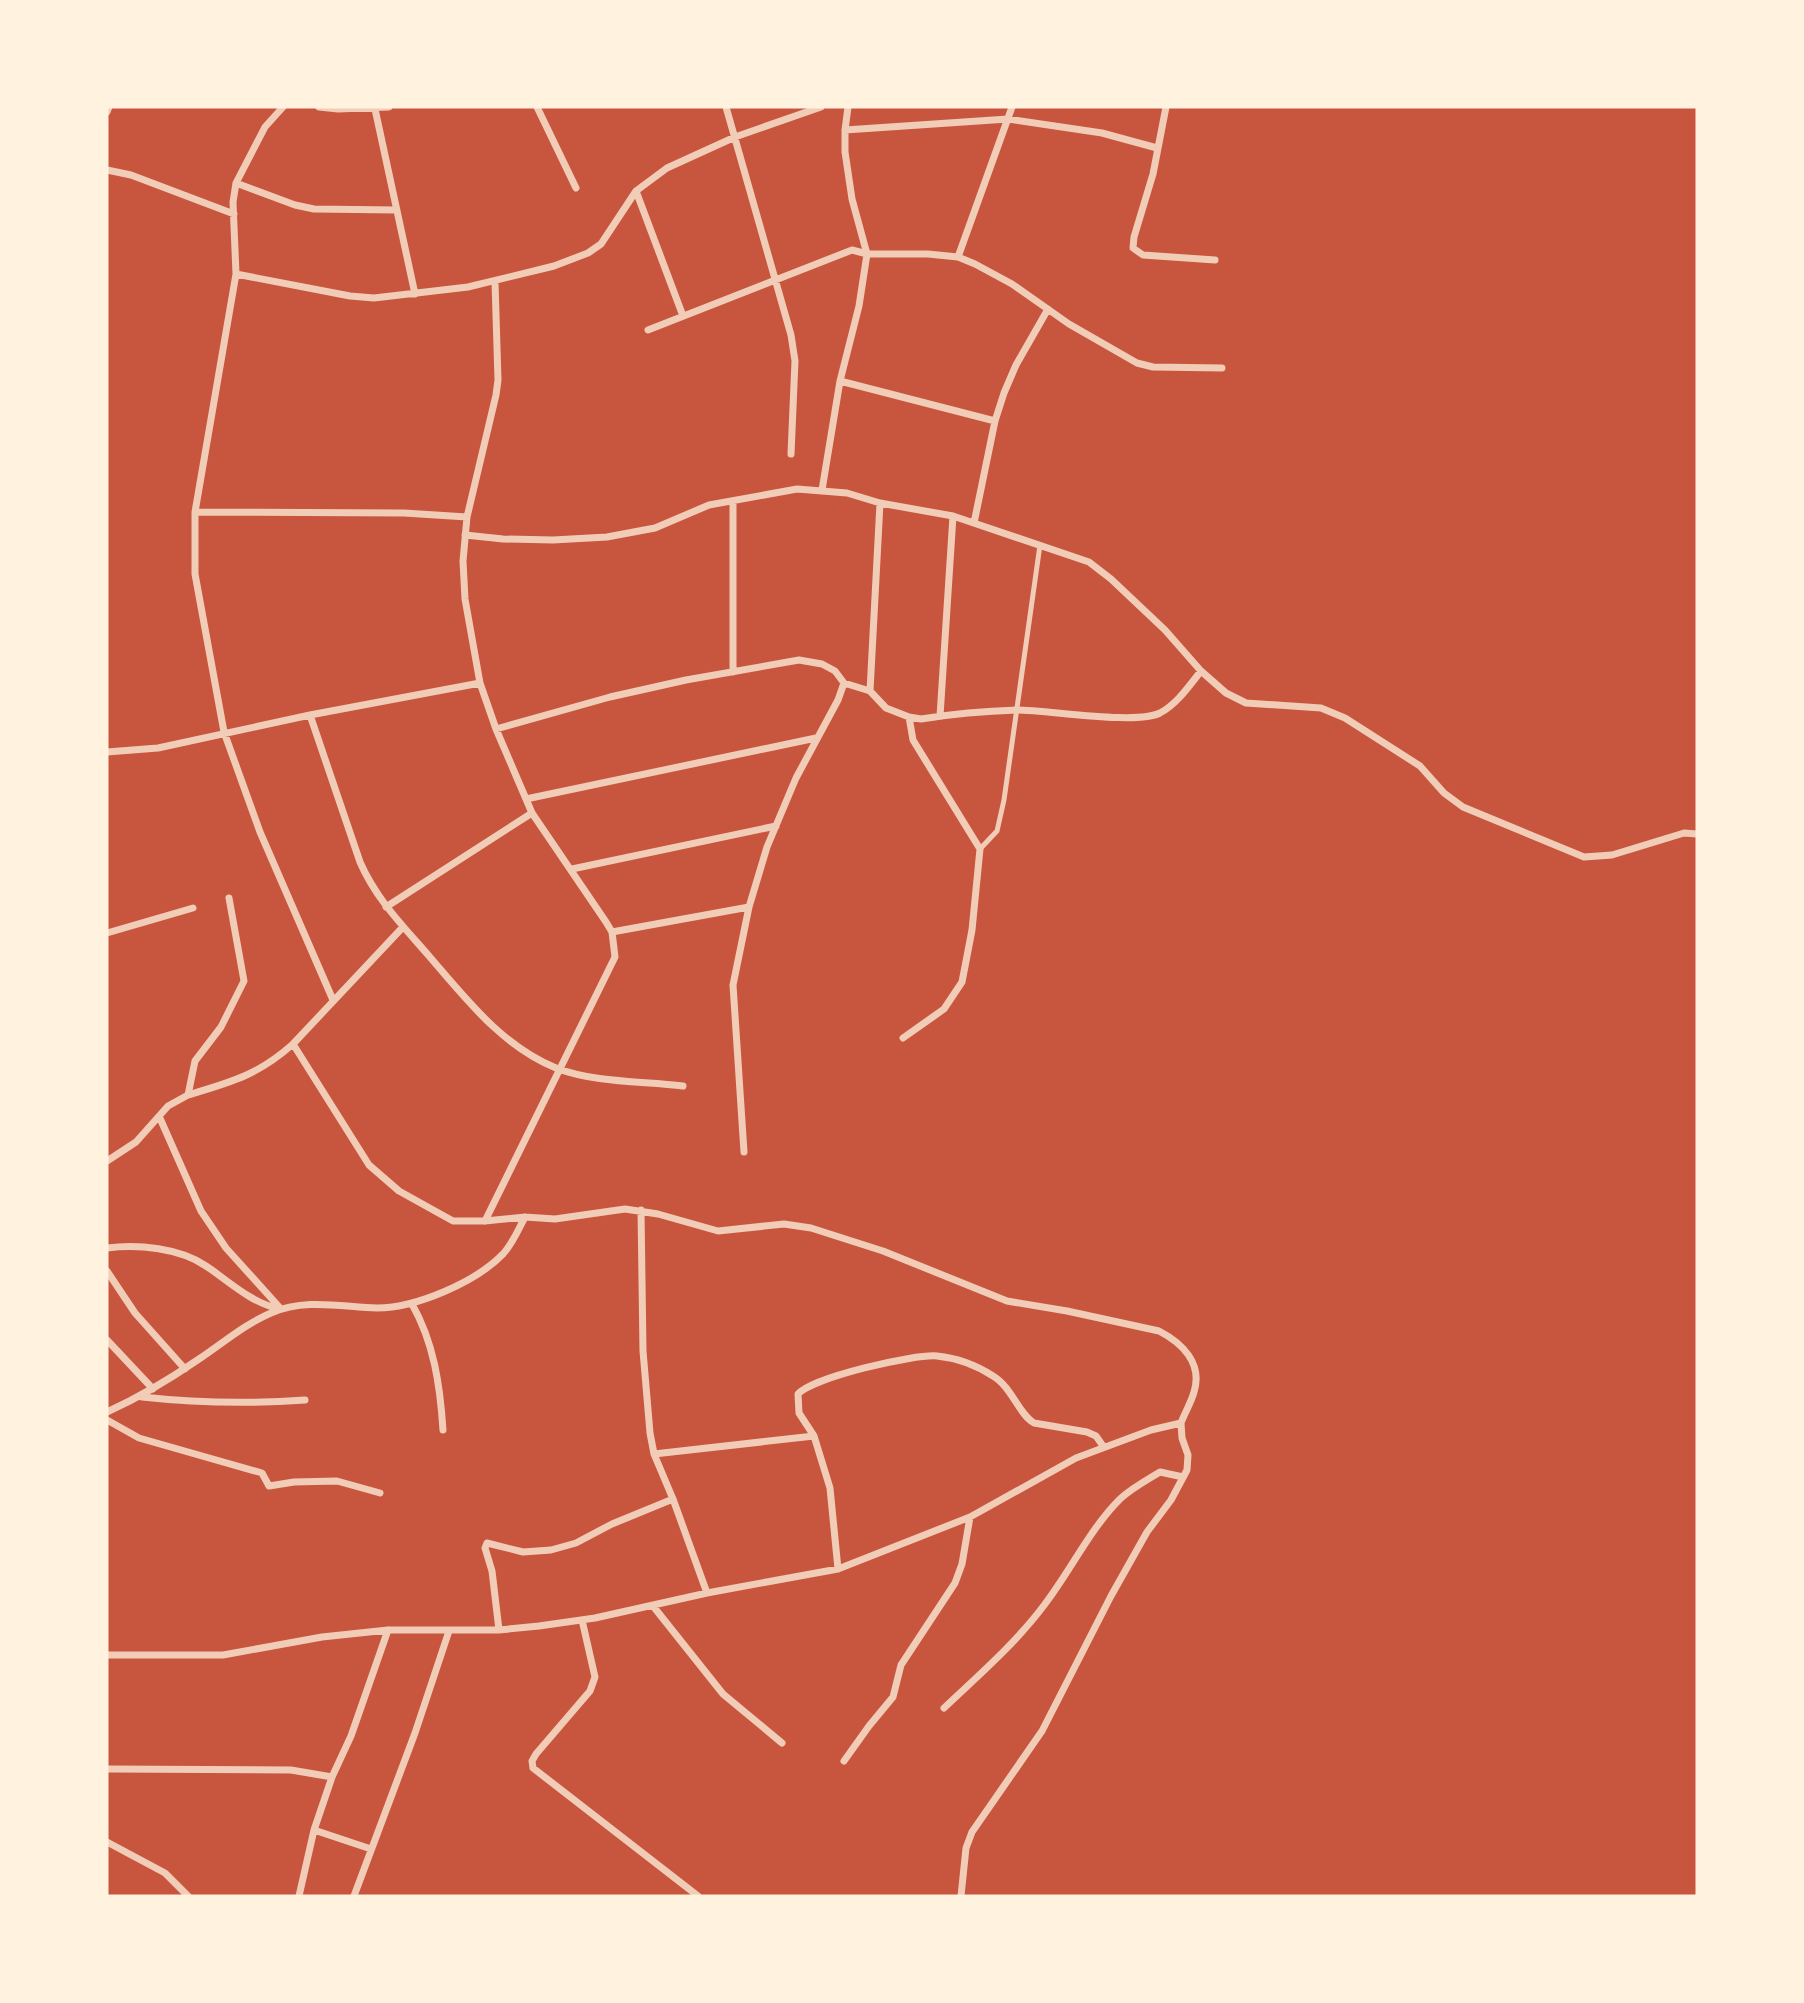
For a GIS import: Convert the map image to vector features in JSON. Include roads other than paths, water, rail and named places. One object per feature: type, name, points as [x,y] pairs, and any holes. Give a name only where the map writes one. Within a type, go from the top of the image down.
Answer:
[{"type":"street","points":[[107,112],[109,107]]},
{"type":"street","points":[[283,107],[265,127],[236,183],[236,274],[195,512],[195,574],[224,733],[260,832],[333,1000]]},
{"type":"street","points":[[319,107],[389,107]]},
{"type":"street","points":[[537,107],[576,188]]},
{"type":"street","points":[[726,107],[789,323],[795,360],[791,454]]},
{"type":"street","points":[[236,274],[350,296],[374,298],[495,282],[554,266],[593,250],[607,237],[642,184],[667,168],[735,137],[821,107]]},
{"type":"street","points":[[822,490],[840,381],[859,306],[867,254],[852,199],[845,152],[848,107]]},
{"type":"street","points":[[958,257],[1012,107]]},
{"type":"street","points":[[1166,107],[1153,174],[1133,248],[1143,255],[1215,260]]},
{"type":"street","points":[[375,108],[415,294]]},
{"type":"street","points":[[845,130],[1008,119],[1102,133],[1157,148]]},
{"type":"street","points":[[107,170],[131,175],[234,214]]},
{"type":"street","points":[[236,183],[295,205],[314,209],[396,210]]},
{"type":"street","points":[[636,191],[683,317]]},
{"type":"street","points":[[648,330],[852,250],[867,254],[928,254],[958,257],[975,264],[1012,284],[1127,358],[1145,366],[1222,368]]},
{"type":"street","points":[[485,1221],[615,957],[612,932],[532,813],[496,729],[480,683],[465,599],[467,517],[498,380],[495,282]]},
{"type":"street","points":[[974,523],[995,421],[1016,365],[1048,309]]},
{"type":"street","points":[[840,381],[995,421]]},
{"type":"street","points":[[465,536],[553,540],[607,537],[655,528],[688,513],[733,501],[797,489],[847,494],[880,503],[953,516],[1096,566],[1165,630],[1201,671],[1226,693],[1246,703],[1321,708],[1345,718],[1420,766],[1444,793],[1462,807],[1584,857],[1612,855],[1684,833],[1697,834]]},
{"type":"street","points":[[733,501],[733,672]]},
{"type":"street","points":[[870,691],[880,503]]},
{"type":"street","points":[[195,512],[393,513],[467,517]]},
{"type":"street","points":[[940,716],[953,516]]},
{"type":"street","points":[[496,729],[610,696],[799,660],[822,664],[835,671],[844,683],[870,691],[886,708],[921,719],[1015,710],[1138,718],[1160,713],[1175,701],[1201,671]]},
{"type":"street","points":[[107,752],[158,748],[310,715],[480,683]]},
{"type":"street","points":[[744,1152],[733,985],[749,907],[767,848],[796,778],[838,700],[844,683]]},
{"type":"street","points":[[310,715],[370,884],[403,927],[495,1029],[539,1060],[560,1069],[603,1079],[683,1086]]},
{"type":"street","points":[[903,1038],[944,1009],[962,982],[972,930],[980,849],[913,740],[909,717]]},
{"type":"street","points":[[526,799],[816,738]]},
{"type":"street","points":[[386,907],[532,813]]},
{"type":"street","points":[[572,869],[776,826]]},
{"type":"street","points":[[188,1095],[195,1061],[220,1027],[244,981],[229,898]]},
{"type":"street","points":[[612,932],[749,907]]},
{"type":"street","points":[[107,933],[193,908]]},
{"type":"street","points":[[107,1161],[136,1142],[168,1106],[188,1095],[253,1074],[293,1044],[403,927]]},
{"type":"street","points":[[293,1044],[369,1165],[398,1191],[453,1221],[525,1217],[555,1219],[625,1209],[641,1210],[718,1230],[784,1224],[811,1228],[883,1251],[1007,1301],[1159,1331],[1182,1346],[1194,1362],[1194,1391],[1181,1423],[1188,1465],[1171,1500],[1147,1532],[1111,1596],[1042,1731],[972,1832],[966,1848],[961,1896]]},
{"type":"street","points":[[159,1116],[201,1211],[233,1256],[281,1309]]},
{"type":"street","points":[[641,1210],[643,1352],[654,1454],[707,1593]]},
{"type":"street","points":[[108,1411],[153,1389],[248,1326],[281,1309],[311,1304],[377,1308],[412,1304],[444,1291],[492,1263],[509,1246],[525,1217]]},
{"type":"street","points":[[107,1248],[161,1250],[191,1257],[251,1298],[281,1309]]},
{"type":"street","points":[[107,1271],[135,1312],[185,1369]]},
{"type":"street","points":[[412,1304],[429,1339],[441,1401],[443,1430]]},
{"type":"street","points":[[107,1340],[153,1389]]},
{"type":"street","points":[[838,1569],[830,1488],[814,1436],[797,1405],[798,1394],[806,1387],[860,1369],[933,1356],[953,1358],[995,1377],[1012,1393],[1028,1420],[1087,1432],[1096,1436],[1103,1446]]},
{"type":"street","points":[[141,1396],[248,1404],[305,1400]]},
{"type":"street","points":[[107,1420],[139,1438],[262,1473],[270,1486],[294,1482],[337,1481],[380,1493]]},
{"type":"street","points":[[107,1655],[223,1655],[322,1637],[388,1630],[499,1630],[582,1620],[838,1569],[970,1517],[1076,1458],[1103,1446],[1181,1423]]},
{"type":"street","points":[[654,1454],[814,1436]]},
{"type":"street","points":[[944,1708],[995,1662],[1046,1603],[1105,1516],[1121,1498],[1160,1472],[1183,1477]]},
{"type":"street","points":[[499,1630],[492,1571],[485,1548],[488,1542],[523,1552],[551,1550],[576,1543],[612,1524],[673,1499]]},
{"type":"street","points":[[844,1761],[893,1697],[901,1665],[955,1583],[962,1564],[970,1517]]},
{"type":"street","points":[[653,1606],[723,1694],[782,1743]]},
{"type":"street","points":[[582,1620],[595,1677],[590,1691],[536,1754],[532,1760],[533,1768],[698,1896]]},
{"type":"street","points":[[299,1896],[314,1830],[388,1630]]},
{"type":"street","points":[[354,1896],[415,1733],[449,1631]]},
{"type":"street","points":[[107,1769],[291,1770],[332,1777]]},
{"type":"street","points":[[314,1830],[371,1849]]},
{"type":"street","points":[[107,1842],[165,1872],[188,1896]]},
{"type":"lane","points":[[980,849],[997,831],[1004,800],[1040,545]]}]
